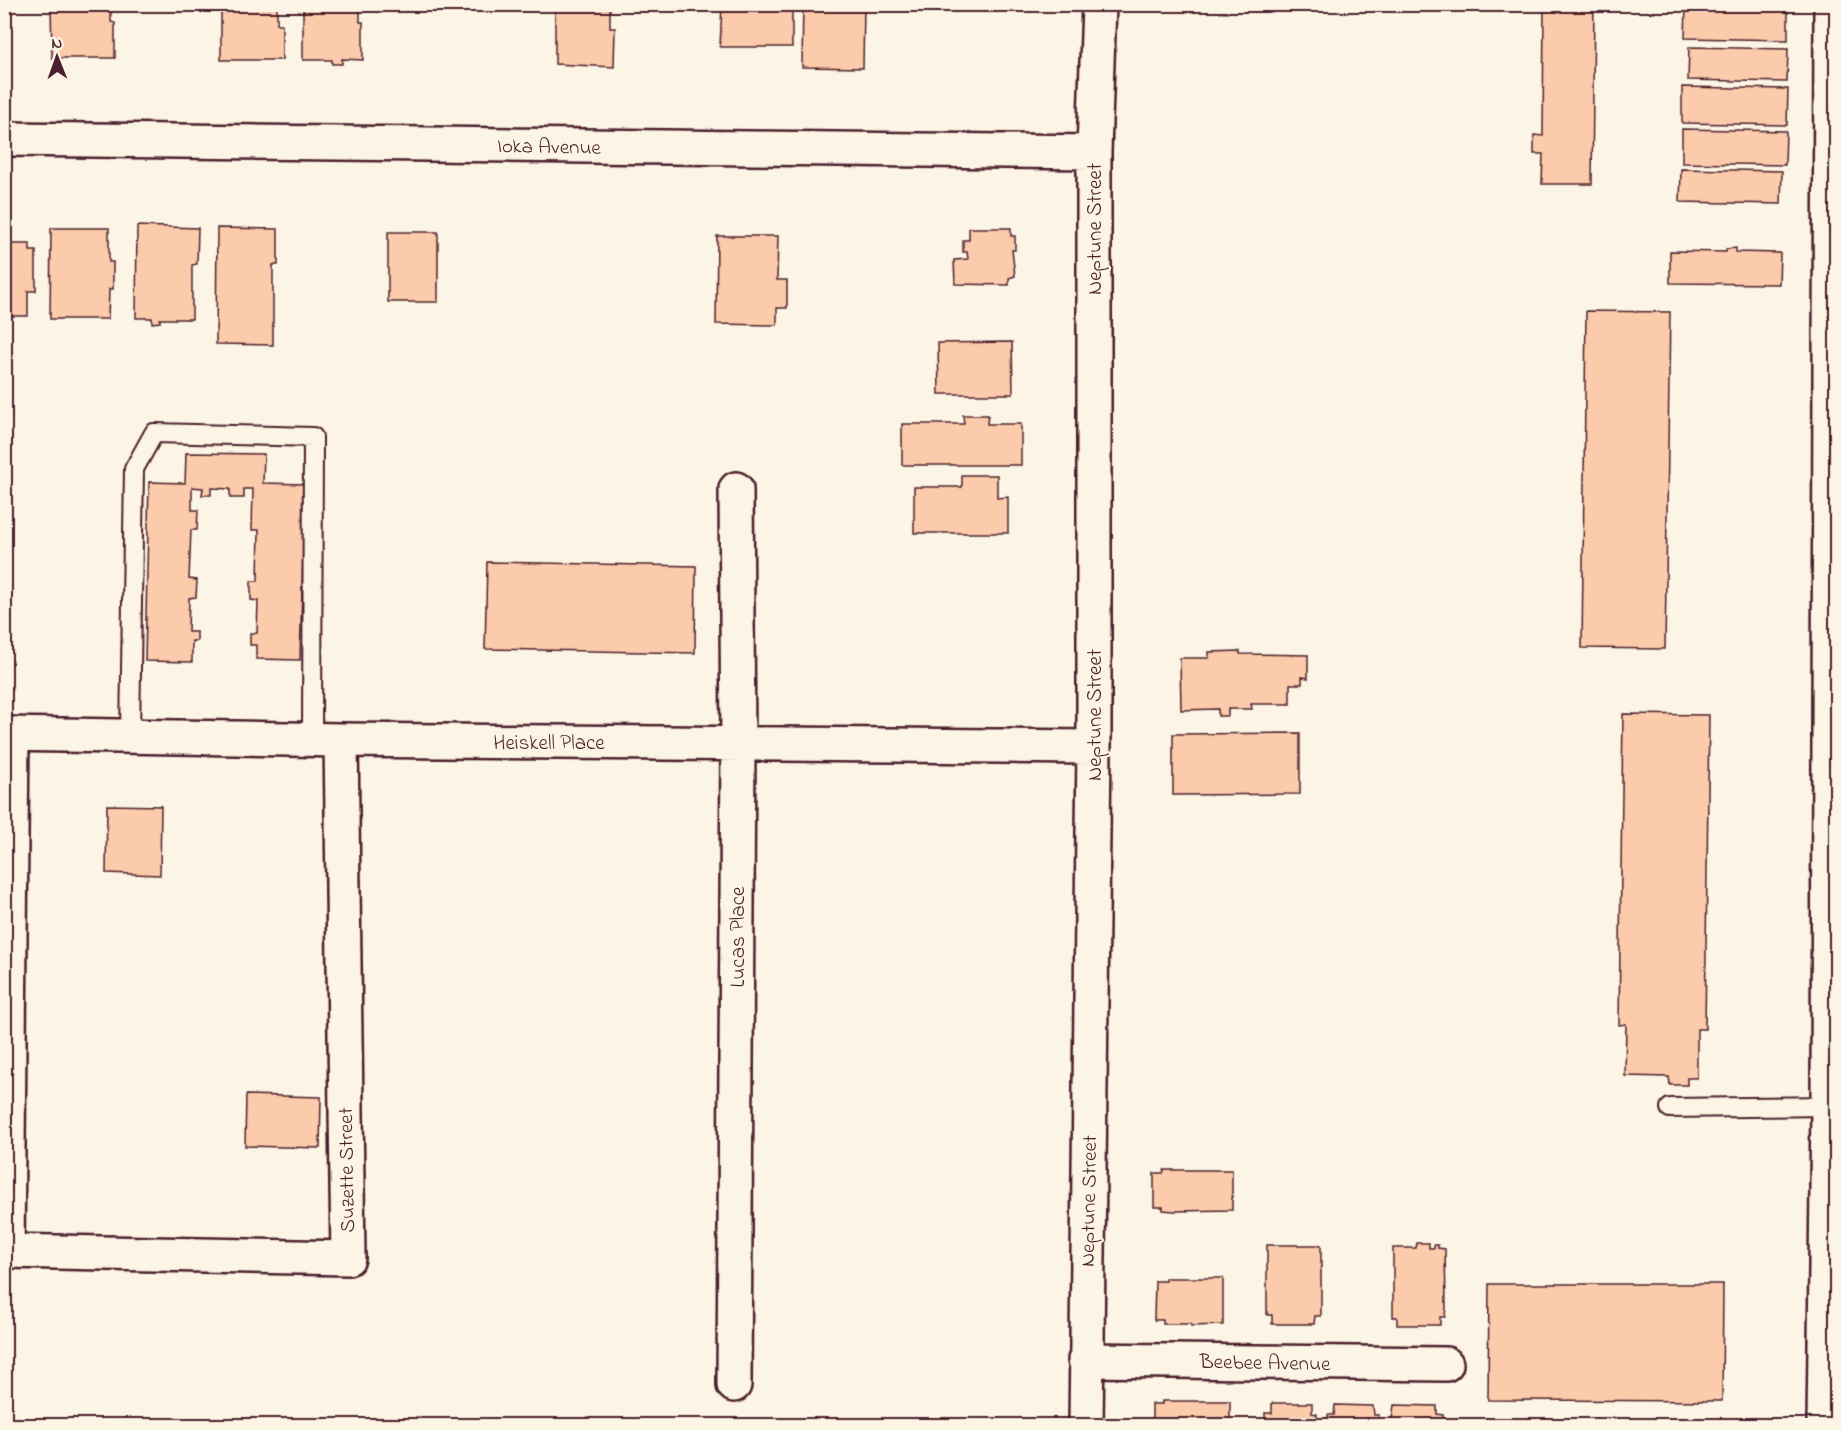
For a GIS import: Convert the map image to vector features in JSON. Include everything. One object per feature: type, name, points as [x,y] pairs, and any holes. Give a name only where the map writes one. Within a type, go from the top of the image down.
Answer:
[{"type":"street","name":"Neptune Street","points":[[1086,1425],[1094,747],[1094,152],[1099,4]]},
{"type":"street","points":[[1824,1425],[1828,1106],[1831,4]]},
{"type":"street","name":"Ioka Avenue","points":[[4,139],[1094,152]]},
{"type":"street","name":"Lucas Place","points":[[734,1385],[738,744],[736,489]]},
{"type":"street","name":"Heiskell Place","points":[[8,734],[326,740],[1094,747]]},
{"type":"street","name":"Suzette Street","points":[[8,734],[7,1251],[348,1258],[326,740]]},
{"type":"street","name":"Beebee Avenue","points":[[1085,1360],[1446,1364]]},
{"type":"lane","points":[[130,736],[134,469],[154,433],[313,437],[326,740]]},
{"type":"lane","points":[[1670,1108],[1828,1106]]},
{"type":"building","points":[[51,4],[111,4],[111,22],[115,23],[115,58],[52,58]]},
{"type":"building","points":[[221,4],[277,4],[277,24],[282,24],[282,60],[221,60]]},
{"type":"building","points":[[303,4],[360,4],[360,22],[363,22],[363,60],[342,59],[342,64],[332,64],[332,60],[303,60]]},
{"type":"building","points":[[555,4],[610,4],[610,28],[615,28],[614,67],[555,64]]},
{"type":"building","points":[[722,4],[792,4],[792,47],[720,47]]},
{"type":"building","points":[[803,4],[864,4],[863,68],[802,67]]},
{"type":"building","points":[[1544,4],[1594,4],[1592,184],[1542,184],[1543,154],[1534,154],[1534,135],[1543,136]]},
{"type":"building","points":[[1686,6],[1788,8],[1788,40],[1685,38]]},
{"type":"building","points":[[1689,47],[1788,49],[1787,82],[1688,80]]},
{"type":"building","points":[[1682,87],[1788,89],[1787,125],[1682,123]]},
{"type":"building","points":[[1682,129],[1786,131],[1785,165],[1682,163]]},
{"type":"building","points":[[1681,169],[1782,171],[1781,204],[1680,202]]},
{"type":"building","points":[[137,226],[198,228],[197,264],[192,265],[192,319],[160,319],[160,322],[152,323],[152,318],[136,318]]},
{"type":"building","points":[[51,228],[109,228],[109,262],[113,262],[113,289],[109,289],[108,319],[50,319]]},
{"type":"building","points":[[217,228],[278,229],[278,265],[273,265],[273,345],[216,344]]},
{"type":"building","points":[[969,228],[1011,228],[1011,236],[1015,236],[1015,250],[1012,250],[1015,276],[1009,278],[1009,285],[955,284],[954,260],[968,259],[967,252],[963,252],[963,240],[969,240]]},
{"type":"building","points":[[388,232],[438,232],[438,302],[388,302]]},
{"type":"building","points":[[717,236],[778,236],[777,280],[787,280],[787,308],[777,308],[777,325],[716,324]]},
{"type":"building","points":[[4,244],[30,244],[30,251],[36,251],[36,291],[28,291],[28,316],[4,316]]},
{"type":"building","points":[[1736,248],[1736,252],[1780,253],[1779,284],[1670,283],[1670,251],[1726,252],[1726,249]]},
{"type":"building","points":[[1586,311],[1670,312],[1665,649],[1582,648]]},
{"type":"building","points":[[1012,342],[1013,394],[939,394],[938,343]]},
{"type":"building","points":[[963,415],[988,415],[987,424],[1021,424],[1021,465],[902,465],[902,424],[964,424]]},
{"type":"building","points":[[186,453],[264,454],[263,483],[305,484],[300,660],[256,659],[256,645],[250,645],[250,633],[257,633],[258,601],[251,600],[251,581],[258,581],[259,530],[252,530],[253,489],[244,489],[244,498],[230,498],[230,489],[211,488],[211,495],[202,495],[203,488],[192,487],[192,510],[198,510],[197,530],[191,530],[189,579],[197,580],[196,597],[189,598],[188,632],[197,632],[197,641],[192,641],[192,662],[145,661],[149,482],[185,483]]},
{"type":"building","points":[[962,475],[997,475],[997,498],[1008,497],[1008,533],[914,533],[914,487],[962,487]]},
{"type":"building","points":[[487,562],[696,566],[695,653],[485,649]]},
{"type":"building","points":[[1240,651],[1240,654],[1308,655],[1308,678],[1302,677],[1302,684],[1290,684],[1290,704],[1251,704],[1252,709],[1228,709],[1228,716],[1218,716],[1218,709],[1181,710],[1180,658],[1209,658],[1209,652]]},
{"type":"building","points":[[1623,714],[1709,715],[1705,1029],[1697,1029],[1697,1078],[1687,1078],[1687,1085],[1670,1085],[1669,1077],[1625,1076],[1626,1024],[1619,1025]]},
{"type":"building","points":[[1300,733],[1300,794],[1173,795],[1173,734]]},
{"type":"building","points":[[107,805],[161,806],[160,875],[106,873]]},
{"type":"building","points":[[246,1095],[321,1097],[320,1148],[245,1146]]},
{"type":"building","points":[[1164,1170],[1232,1170],[1232,1210],[1174,1211],[1154,1207],[1154,1173],[1163,1173]]},
{"type":"building","points":[[1417,1243],[1429,1243],[1429,1248],[1438,1245],[1438,1248],[1445,1249],[1446,1306],[1445,1317],[1440,1317],[1440,1325],[1397,1325],[1397,1317],[1393,1317],[1393,1248],[1416,1248]]},
{"type":"building","points":[[1267,1245],[1321,1245],[1321,1316],[1315,1316],[1314,1324],[1272,1324],[1272,1315],[1267,1315]]},
{"type":"building","points":[[1165,1278],[1223,1278],[1223,1325],[1163,1324],[1163,1320],[1154,1320],[1155,1281],[1165,1281]]},
{"type":"building","points":[[1489,1284],[1723,1284],[1722,1401],[1488,1400]]},
{"type":"building","points":[[1162,1401],[1230,1401],[1230,1426],[1152,1426],[1152,1404],[1162,1404]]},
{"type":"building","points":[[1272,1403],[1312,1403],[1312,1413],[1317,1414],[1317,1426],[1265,1426],[1265,1413],[1272,1413]]},
{"type":"building","points":[[1335,1405],[1373,1406],[1374,1415],[1379,1415],[1379,1426],[1328,1426],[1328,1415],[1334,1415]]},
{"type":"building","points":[[1394,1405],[1437,1406],[1437,1414],[1443,1415],[1443,1426],[1391,1426]]}]
